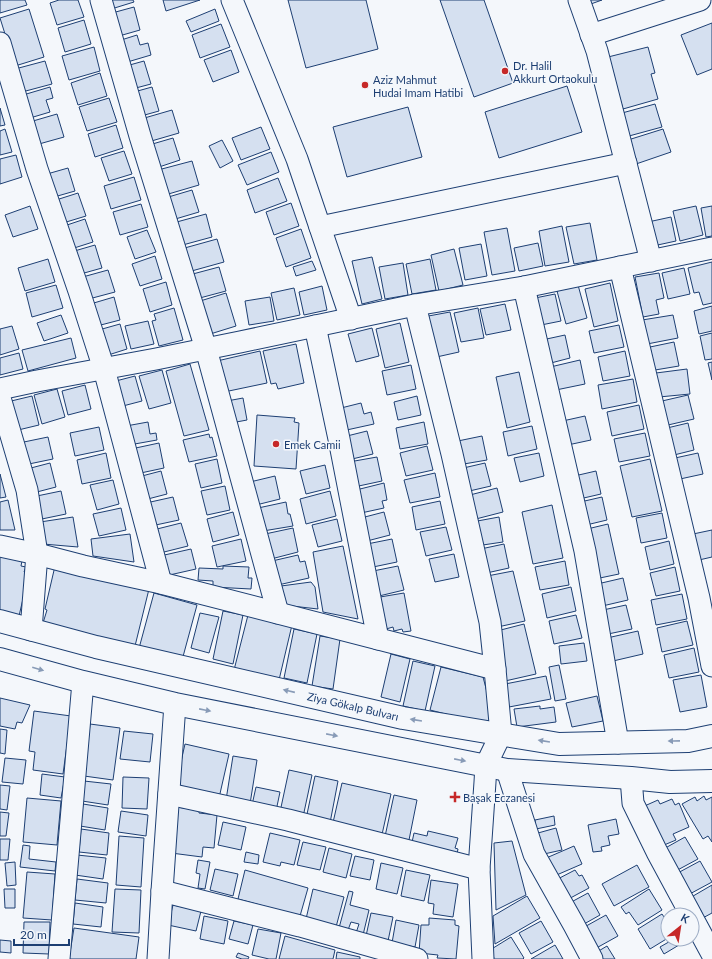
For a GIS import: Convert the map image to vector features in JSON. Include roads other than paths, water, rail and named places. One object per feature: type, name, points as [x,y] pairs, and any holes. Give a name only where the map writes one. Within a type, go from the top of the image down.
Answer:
[{"type":"main road","name":"Ziya Gökalp Bulvarı","points":[[0,621],[96,647],[403,718],[560,744],[688,741],[712,736]]},
{"type":"main road","points":[[0,659],[83,682],[175,704],[496,767],[670,782],[712,781]]},
{"type":"street","points":[[102,0],[140,136],[206,349],[278,614]]},
{"type":"street","points":[[232,0],[297,159],[351,319]]},
{"type":"street","points":[[579,0],[597,52],[651,261]]},
{"type":"street","points":[[591,35],[700,0]]},
{"type":"street","points":[[0,43],[38,169],[104,369],[161,583]]},
{"type":"street","points":[[320,227],[626,163]]},
{"type":"street","points":[[0,390],[37,381],[206,349],[415,305],[524,287],[712,248]]},
{"type":"street","points":[[620,267],[699,598],[712,666]]},
{"type":"street","points":[[524,287],[585,551],[618,743]]},
{"type":"street","points":[[415,305],[452,454],[488,614],[495,669],[501,734],[479,869],[483,959]]},
{"type":"street","points":[[315,326],[339,439],[378,639]]},
{"type":"street","points":[[0,398],[27,490],[37,554],[31,630]]},
{"type":"street","points":[[0,546],[161,583],[495,669]]},
{"type":"street","points":[[59,959],[83,682]]},
{"type":"street","points":[[158,959],[175,704]]},
{"type":"street","points":[[496,767],[534,854],[592,959]]},
{"type":"street","points":[[631,778],[633,802],[657,852],[687,907]]},
{"type":"street","points":[[169,794],[288,820],[479,869]]},
{"type":"street","points":[[162,891],[300,926],[417,959]]},
{"type":"street","points":[[700,931],[712,954]]},
{"type":"place","name":"Dr. Halil Akkurt Ortaokulu","points":[[505,71]]},
{"type":"place","name":"Aziz Mahmut Hudai Imam Hatibi","points":[[365,85]]},
{"type":"place","name":"Emek Camii","points":[[276,444]]},
{"type":"place","name":"Başak Eczanesi","points":[[455,797]]}]
